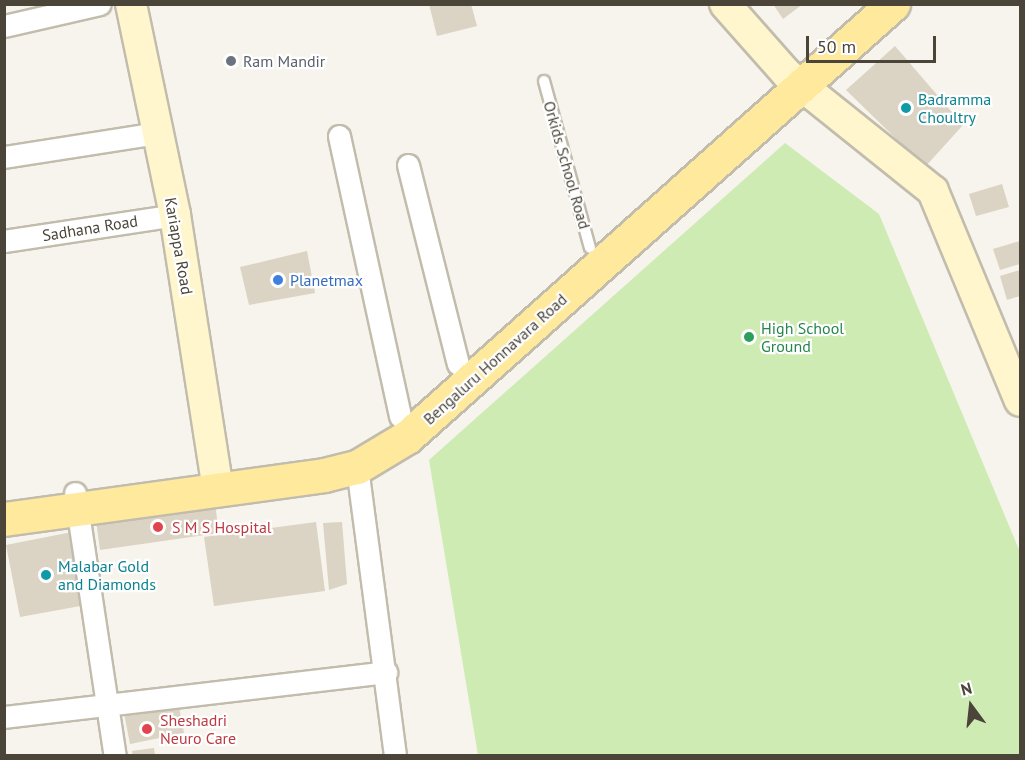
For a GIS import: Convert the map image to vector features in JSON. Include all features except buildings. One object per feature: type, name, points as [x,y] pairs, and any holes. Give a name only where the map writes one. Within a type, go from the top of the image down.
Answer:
[{"type":"main road","name":"Kariappa Road","points":[[131,4],[175,214],[217,483]]},
{"type":"main road","points":[[725,4],[794,79],[933,191],[1020,401]]},
{"type":"main road","name":"Bengaluru Honnavara Road","points":[[4,519],[76,501],[217,483],[324,476],[357,467],[407,437],[794,79],[864,4]]},
{"type":"main road","name":"Bengaluru Honnavara Road","points":[[217,483],[334,459],[361,450],[590,248],[794,79],[893,4]]},
{"type":"main road","name":"Bengaluru Honnavara Road","points":[[4,501],[76,501]]},
{"type":"street","points":[[4,26],[100,4]]},
{"type":"street","points":[[4,157],[158,133]]},
{"type":"street","points":[[339,136],[400,416]]},
{"type":"street","points":[[408,165],[458,364]]},
{"type":"street","name":"Sadhana Road","points":[[4,241],[175,214]]},
{"type":"street","points":[[357,467],[386,672],[395,756]]},
{"type":"street","points":[[76,501],[109,702],[115,756]]},
{"type":"street","points":[[4,717],[109,702],[386,672]]},
{"type":"lane","name":"Orkids School Road","points":[[544,81],[590,248]]},
{"type":"green space","name":"High School Ground","points":[[785,143],[879,214],[1020,552],[1020,755],[478,755],[429,460]]},
{"type":"place","name":"Ram Mandir","points":[[231,61]]},
{"type":"place","name":"Badramma Choultry","points":[[906,108]]},
{"type":"place","name":"Planetmax","points":[[278,280]]},
{"type":"place","name":"High School Ground","points":[[749,337]]},
{"type":"place","name":"S M S Hospital","points":[[158,527]]},
{"type":"place","name":"Malabar Gold and Diamonds","points":[[46,575]]},
{"type":"place","name":"Sheshadri Neuro Care","points":[[147,729]]}]
